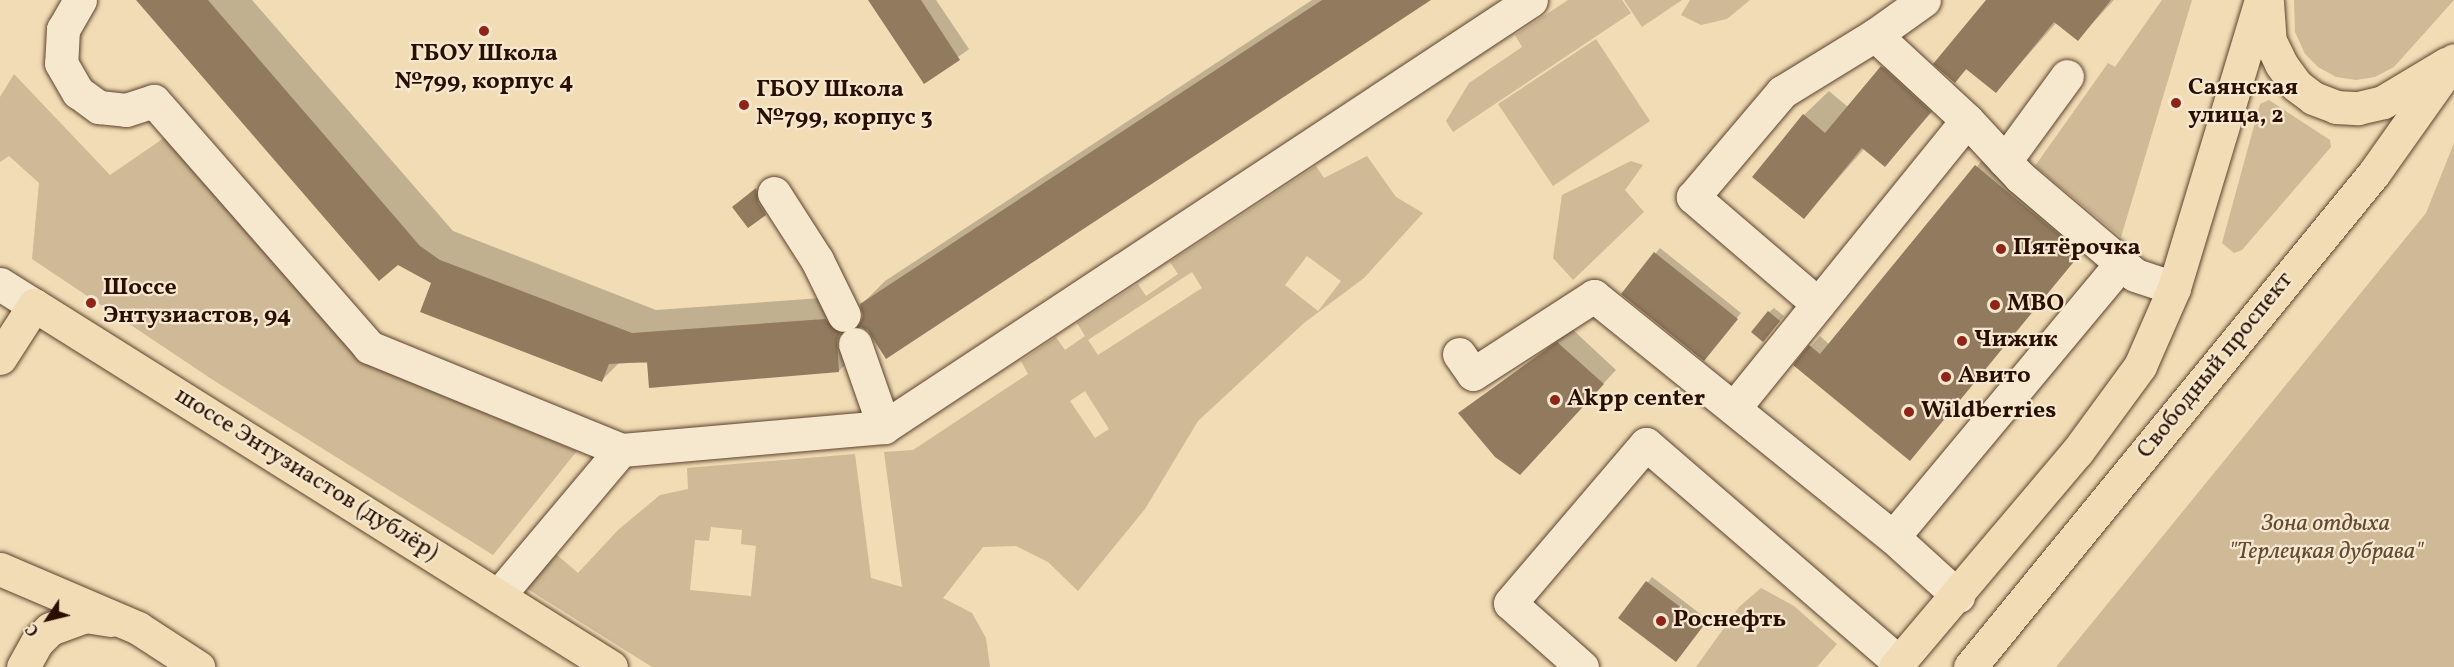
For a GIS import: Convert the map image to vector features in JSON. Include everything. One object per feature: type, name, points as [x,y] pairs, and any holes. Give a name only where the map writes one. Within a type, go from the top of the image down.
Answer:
[{"type":"main road","points":[[1897,665],[1958,596],[2110,411],[2140,366],[2174,288],[2261,0]]},
{"type":"main road","name":"Свободный проспект","points":[[2267,0],[2270,40],[2281,64],[2296,85],[2313,98],[2336,107],[2358,108],[2383,102],[2454,60]]},
{"type":"main road","name":"Свободный проспект","points":[[1970,667],[2374,173],[2454,60]]},
{"type":"main road","points":[[0,358],[34,305]]},
{"type":"main road","name":"шоссе Энтузиастов (дублёр)","points":[[34,305],[611,667]]},
{"type":"main road","points":[[0,569],[138,628],[198,667]]},
{"type":"main road","points":[[23,667],[37,642],[67,620],[102,617],[138,628]]},
{"type":"street","points":[[80,0],[63,29],[61,63],[78,92],[99,106],[126,110],[154,101],[369,347],[621,450],[884,427],[1531,0]]},
{"type":"street","points":[[1818,304],[1693,197],[1782,92],[1875,35],[1924,0]]},
{"type":"street","points":[[1875,35],[1967,120],[2005,161],[2134,275],[2174,288]]},
{"type":"street","points":[[2005,161],[2067,76]]},
{"type":"street","points":[[1734,408],[1967,120]]},
{"type":"street","points":[[774,193],[817,260],[850,330],[884,427]]},
{"type":"street","points":[[1893,537],[2121,263]]},
{"type":"street","name":"шоссе Энтузиастов (дублёр)","points":[[0,284],[34,305]]},
{"type":"street","points":[[1459,354],[1473,374],[1594,296],[1893,537],[1958,596]]},
{"type":"street","points":[[1582,667],[1510,603],[1646,444],[1897,665]]},
{"type":"street","points":[[498,596],[621,450]]},
{"type":"green space","points":[[1568,0],[1622,0],[1631,13],[1453,132],[1446,121],[1469,83],[1522,47],[1515,35]]},
{"type":"green space","points":[[1624,0],[1682,0],[1642,27]]},
{"type":"green space","points":[[1690,0],[1750,0],[1727,19],[1701,25],[1681,15]]},
{"type":"green space","points":[[2162,0],[2192,0],[2121,237],[2035,166],[2108,63],[2115,67]]},
{"type":"green space","points":[[2294,0],[2454,0],[2394,67],[2375,77],[2356,80],[2336,77],[2318,67],[2305,54],[2295,32]]},
{"type":"green space","points":[[1596,39],[1650,121],[1553,186],[1498,104]]},
{"type":"green space","points":[[14,74],[110,175],[164,138],[364,363],[577,451],[493,555],[213,380],[32,259],[39,183],[9,156],[0,162],[0,97]]},
{"type":"green space","points":[[2269,100],[2330,140],[2331,147],[2242,250],[2234,253],[2222,243],[2260,104]]},
{"type":"green space","name":"Зона отдыха \"Терлецкая дубрава\"","points":[[2454,143],[2454,667],[2056,667],[2426,213]]},
{"type":"green space","points":[[1367,156],[1396,197],[1423,213],[1364,278],[1304,323],[1198,421],[1145,509],[1078,591],[1048,562],[1016,546],[983,547],[943,598],[972,613],[986,638],[990,667],[652,667],[526,588],[556,554],[578,573],[618,530],[660,495],[688,489],[687,468],[855,454],[871,578],[902,587],[884,452],[913,450],[1028,374],[1021,361],[1056,337],[1065,350],[1085,336],[1077,323],[1138,284],[1146,296],[1178,274],[1170,262],[1316,166],[1324,178]],"holes":[[[1307,256],[1341,281],[1318,311],[1285,285]],[[1192,272],[1202,288],[1098,355],[1088,340]],[[1085,391],[1109,429],[1095,438],[1070,401]],[[711,527],[742,530],[741,544],[756,546],[751,596],[690,590],[695,540],[709,541]]]},
{"type":"green space","points":[[1631,161],[1643,165],[1625,190],[1644,212],[1573,280],[1553,258],[1562,195]]},
{"type":"green space","points":[[1761,588],[1794,606],[1837,644],[1817,667],[1696,667],[1739,607]]},
{"type":"building","points":[[136,0],[208,0],[420,246],[440,260],[632,333],[825,319],[840,333],[837,341],[839,372],[649,388],[647,362],[609,364],[602,382],[420,312],[431,283],[398,265],[379,281]]},
{"type":"building","points":[[868,0],[921,0],[960,60],[924,84]]},
{"type":"building","points":[[1322,0],[1431,0],[886,359],[868,330],[859,326],[863,316],[860,304]]},
{"type":"building","points":[[1986,0],[2111,0],[2078,41],[2054,22],[1996,93],[1966,69],[1955,83],[1933,64]]},
{"type":"building","points":[[1881,66],[1931,112],[1885,167],[1862,148],[1804,219],[1752,177],[1803,114],[1825,133]]},
{"type":"building","points":[[1975,165],[2081,253],[1910,461],[1793,365],[1809,345],[1820,354]]},
{"type":"building","points":[[756,188],[758,203],[766,215],[748,228],[732,207]]},
{"type":"building","points":[[1654,252],[1738,319],[1704,361],[1621,294]]},
{"type":"building","points":[[1768,311],[1780,321],[1763,342],[1751,332]]},
{"type":"building","points":[[1557,342],[1604,384],[1520,475],[1495,457],[1458,413]]},
{"type":"building","name":"Роснефть","points":[[1646,581],[1704,625],[1676,662],[1618,618]]},
{"type":"place","name":"ГБОУ Школа №799, корпус 4","points":[[484,31]]},
{"type":"place","name":"Саянская улица, 2","points":[[2176,103]]},
{"type":"place","name":"ГБОУ Школа №799, корпус 3","points":[[744,105]]},
{"type":"place","name":"Пятёрочка","points":[[2001,249]]},
{"type":"place","name":"Шоссе Энтузиастов, 94","points":[[91,303]]},
{"type":"place","name":"МВО","points":[[1995,305]]},
{"type":"place","name":"Чижик","points":[[1962,341]]},
{"type":"place","name":"Авито","points":[[1946,377]]},
{"type":"place","name":"Akpp center","points":[[1555,400]]},
{"type":"place","name":"Wildberries","points":[[1909,412]]},
{"type":"place","name":"Роснефть","points":[[1661,621]]}]
